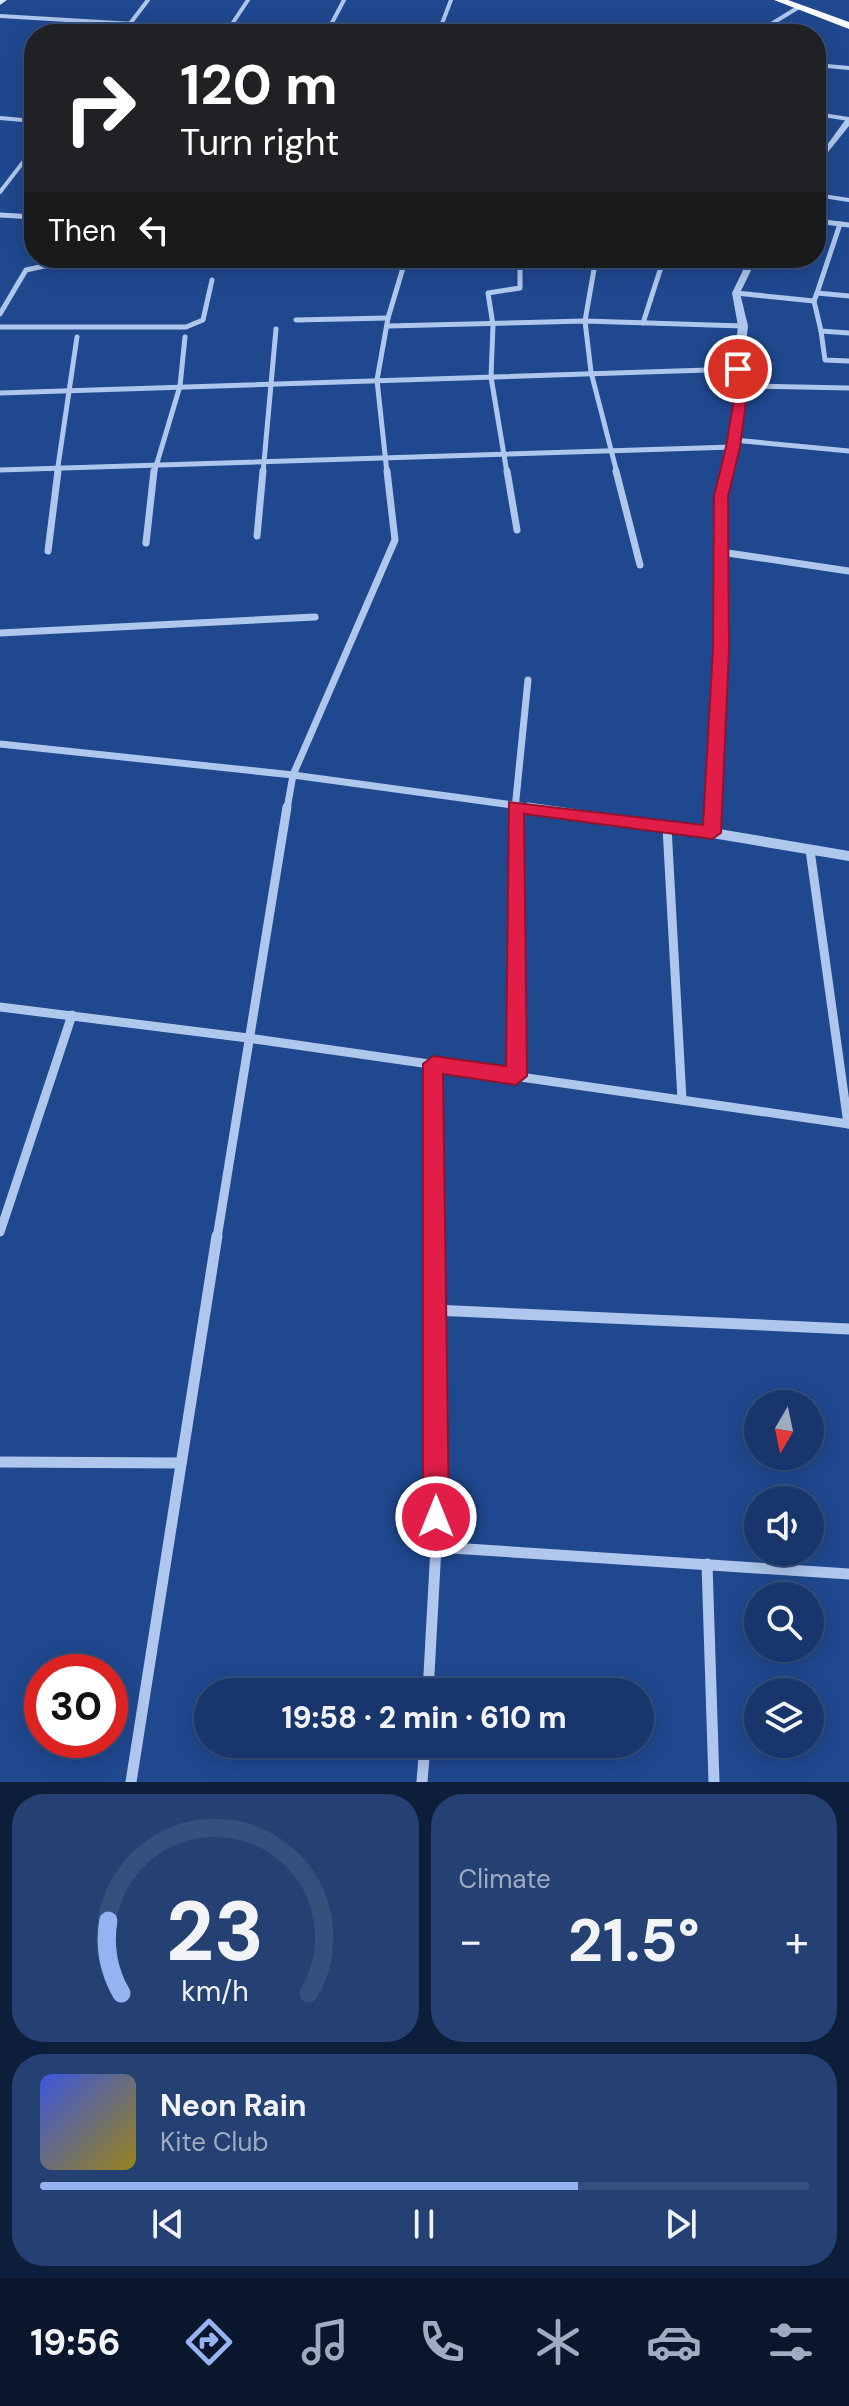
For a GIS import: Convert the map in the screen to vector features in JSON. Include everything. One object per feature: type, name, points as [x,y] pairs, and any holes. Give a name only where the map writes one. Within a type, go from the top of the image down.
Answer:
[{"type":"highway","points":[[779,0],[849,26]]},
{"type":"highway","points":[[812,0],[849,13]]},
{"type":"street","points":[[129,23],[148,0]]},
{"type":"street","points":[[232,24],[248,0]]},
{"type":"street","points":[[331,24],[344,0]]},
{"type":"street","points":[[442,24],[451,0]]},
{"type":"street","points":[[771,24],[799,7]]},
{"type":"street","points":[[0,16],[140,24]]},
{"type":"street","points":[[826,66],[849,68]]},
{"type":"street","points":[[826,116],[849,120],[826,151]]},
{"type":"street","points":[[0,118],[24,120]]},
{"type":"street","points":[[0,192],[24,161]]},
{"type":"street","points":[[826,197],[849,200]]},
{"type":"street","points":[[0,215],[24,216]]},
{"type":"street","points":[[826,222],[849,225]]},
{"type":"street","points":[[826,266],[840,224]]},
{"type":"street","points":[[0,314],[26,270],[35,268]]},
{"type":"street","points":[[131,1782],[248,1038],[293,775],[395,540],[377,380],[388,322],[403,268]]},
{"type":"street","points":[[517,530],[491,377],[493,325],[488,293],[520,288],[520,268]]},
{"type":"street","points":[[594,268],[585,321],[591,372],[640,565]]},
{"type":"street","points":[[643,323],[661,268]]},
{"type":"street","points":[[712,833],[721,649],[721,496],[734,443],[742,386],[738,369],[743,326],[736,293],[748,268]]},
{"type":"street","points":[[825,268],[814,301],[825,360],[849,361]]},
{"type":"street","points":[[0,327],[186,327],[203,320],[212,280]]},
{"type":"street","points":[[736,293],[814,301]]},
{"type":"street","points":[[817,293],[849,296]]},
{"type":"street","points":[[296,320],[493,325],[585,321],[743,326]]},
{"type":"street","points":[[257,536],[276,329]]},
{"type":"street","points":[[821,331],[849,333]]},
{"type":"street","points":[[48,551],[61,467],[65,391],[77,337]]},
{"type":"street","points":[[146,543],[155,461],[180,386],[185,337]]},
{"type":"street","points":[[0,393],[738,369]]},
{"type":"street","points":[[742,386],[849,388]]},
{"type":"street","points":[[0,470],[155,461],[262,462],[734,443],[849,451]]},
{"type":"street","points":[[721,552],[849,571]]},
{"type":"street","points":[[0,633],[315,617]]},
{"type":"street","points":[[516,1076],[515,806],[528,680]]},
{"type":"street","points":[[0,744],[293,775],[712,833],[849,856]]},
{"type":"street","points":[[667,827],[682,1100]]},
{"type":"street","points":[[0,1007],[248,1038],[848,1124],[810,850]]},
{"type":"street","points":[[0,1232],[72,1015]]},
{"type":"street","points":[[429,1678],[436,1547],[433,1064]]},
{"type":"street","points":[[434,1310],[849,1329]]},
{"type":"street","points":[[0,1462],[181,1463]]},
{"type":"street","points":[[436,1547],[849,1574]]},
{"type":"street","points":[[707,1564],[714,1782]]},
{"type":"street","points":[[422,1782],[424,1758]]},
{"type":"route","points":[[436,1517],[433,1064],[516,1076],[515,806],[712,833],[721,649],[721,496],[733,447],[742,386],[738,369]]}]
